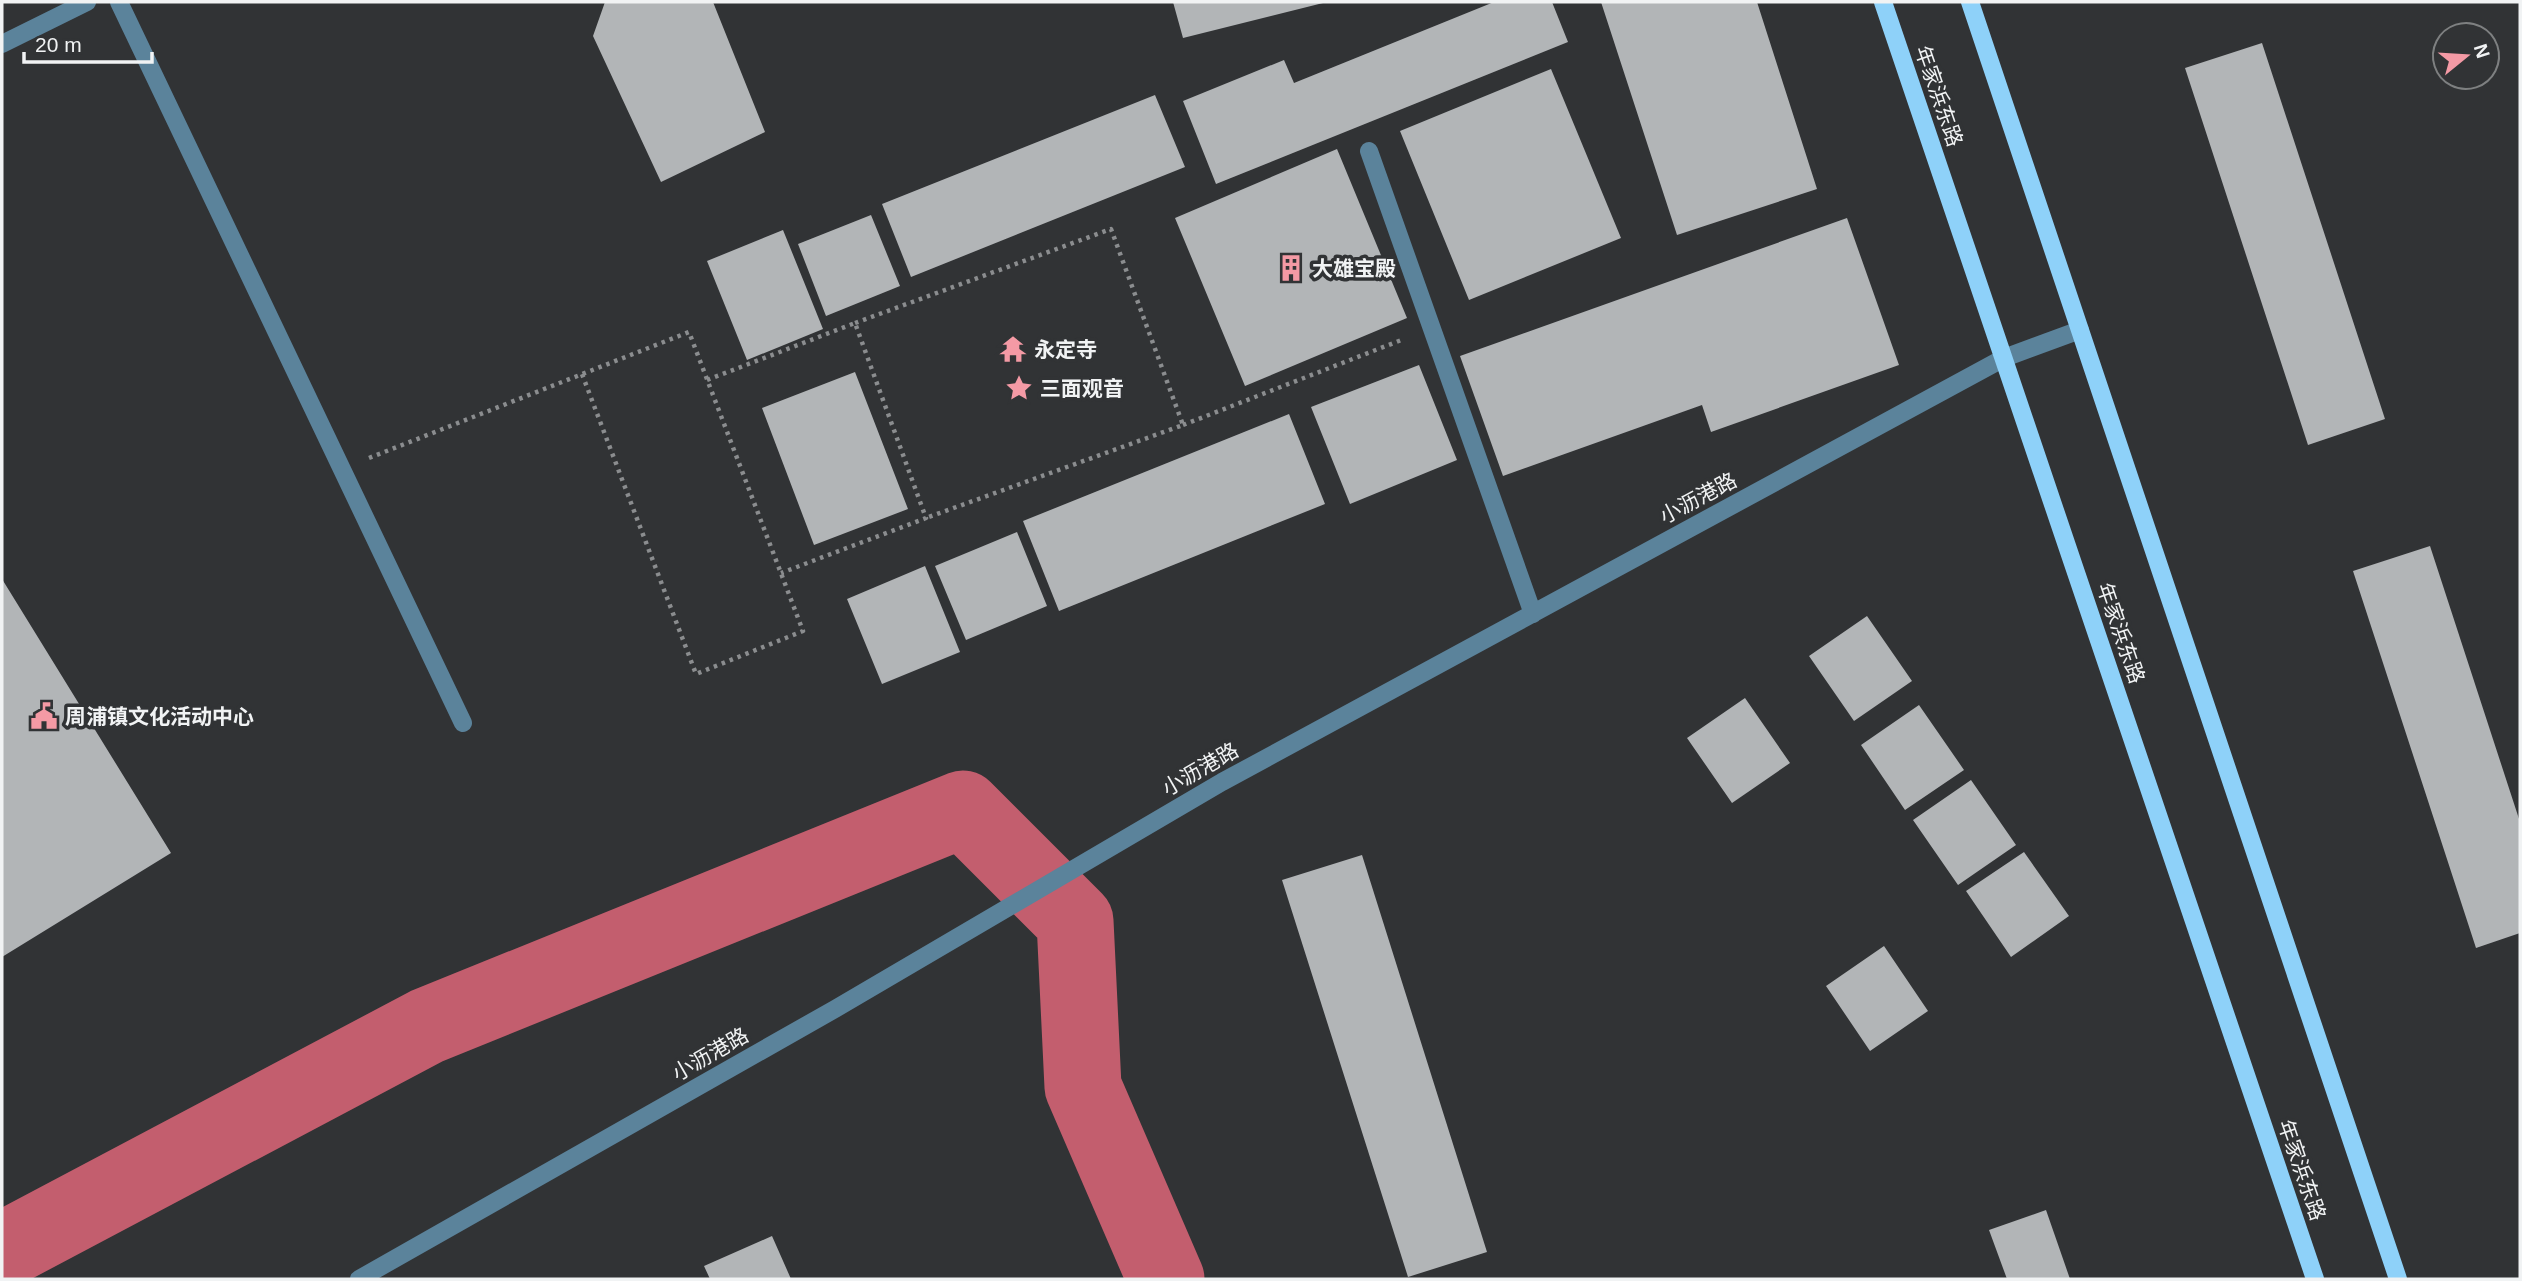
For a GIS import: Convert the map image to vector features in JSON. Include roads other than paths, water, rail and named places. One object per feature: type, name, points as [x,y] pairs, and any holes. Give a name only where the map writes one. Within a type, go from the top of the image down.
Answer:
[{"type":"main road","name":"年家浜东路","points":[[1883,2],[2315,1279]]},
{"type":"main road","points":[[1970,2],[2398,1279]]},
{"type":"street","points":[[2,44],[87,2]]},
{"type":"street","points":[[119,2],[463,723]]},
{"type":"street","points":[[1369,151],[1533,614]]},
{"type":"street","name":"小沥港路","points":[[359,1279],[835,1009],[1222,782],[2004,358],[2080,330]]},
{"type":"waterway","points":[[2,1251],[427,1026],[963,809],[1075,921],[1083,1087],[1166,1279]]},
{"type":"place","name":"大雄宝殿","points":[[1291,268]]},
{"type":"place","name":"永定寺","points":[[1013,349]]},
{"type":"place","name":"三面观音","points":[[1019,388]]},
{"type":"place","name":"周浦镇文化活动中心","points":[[44,716]]}]
